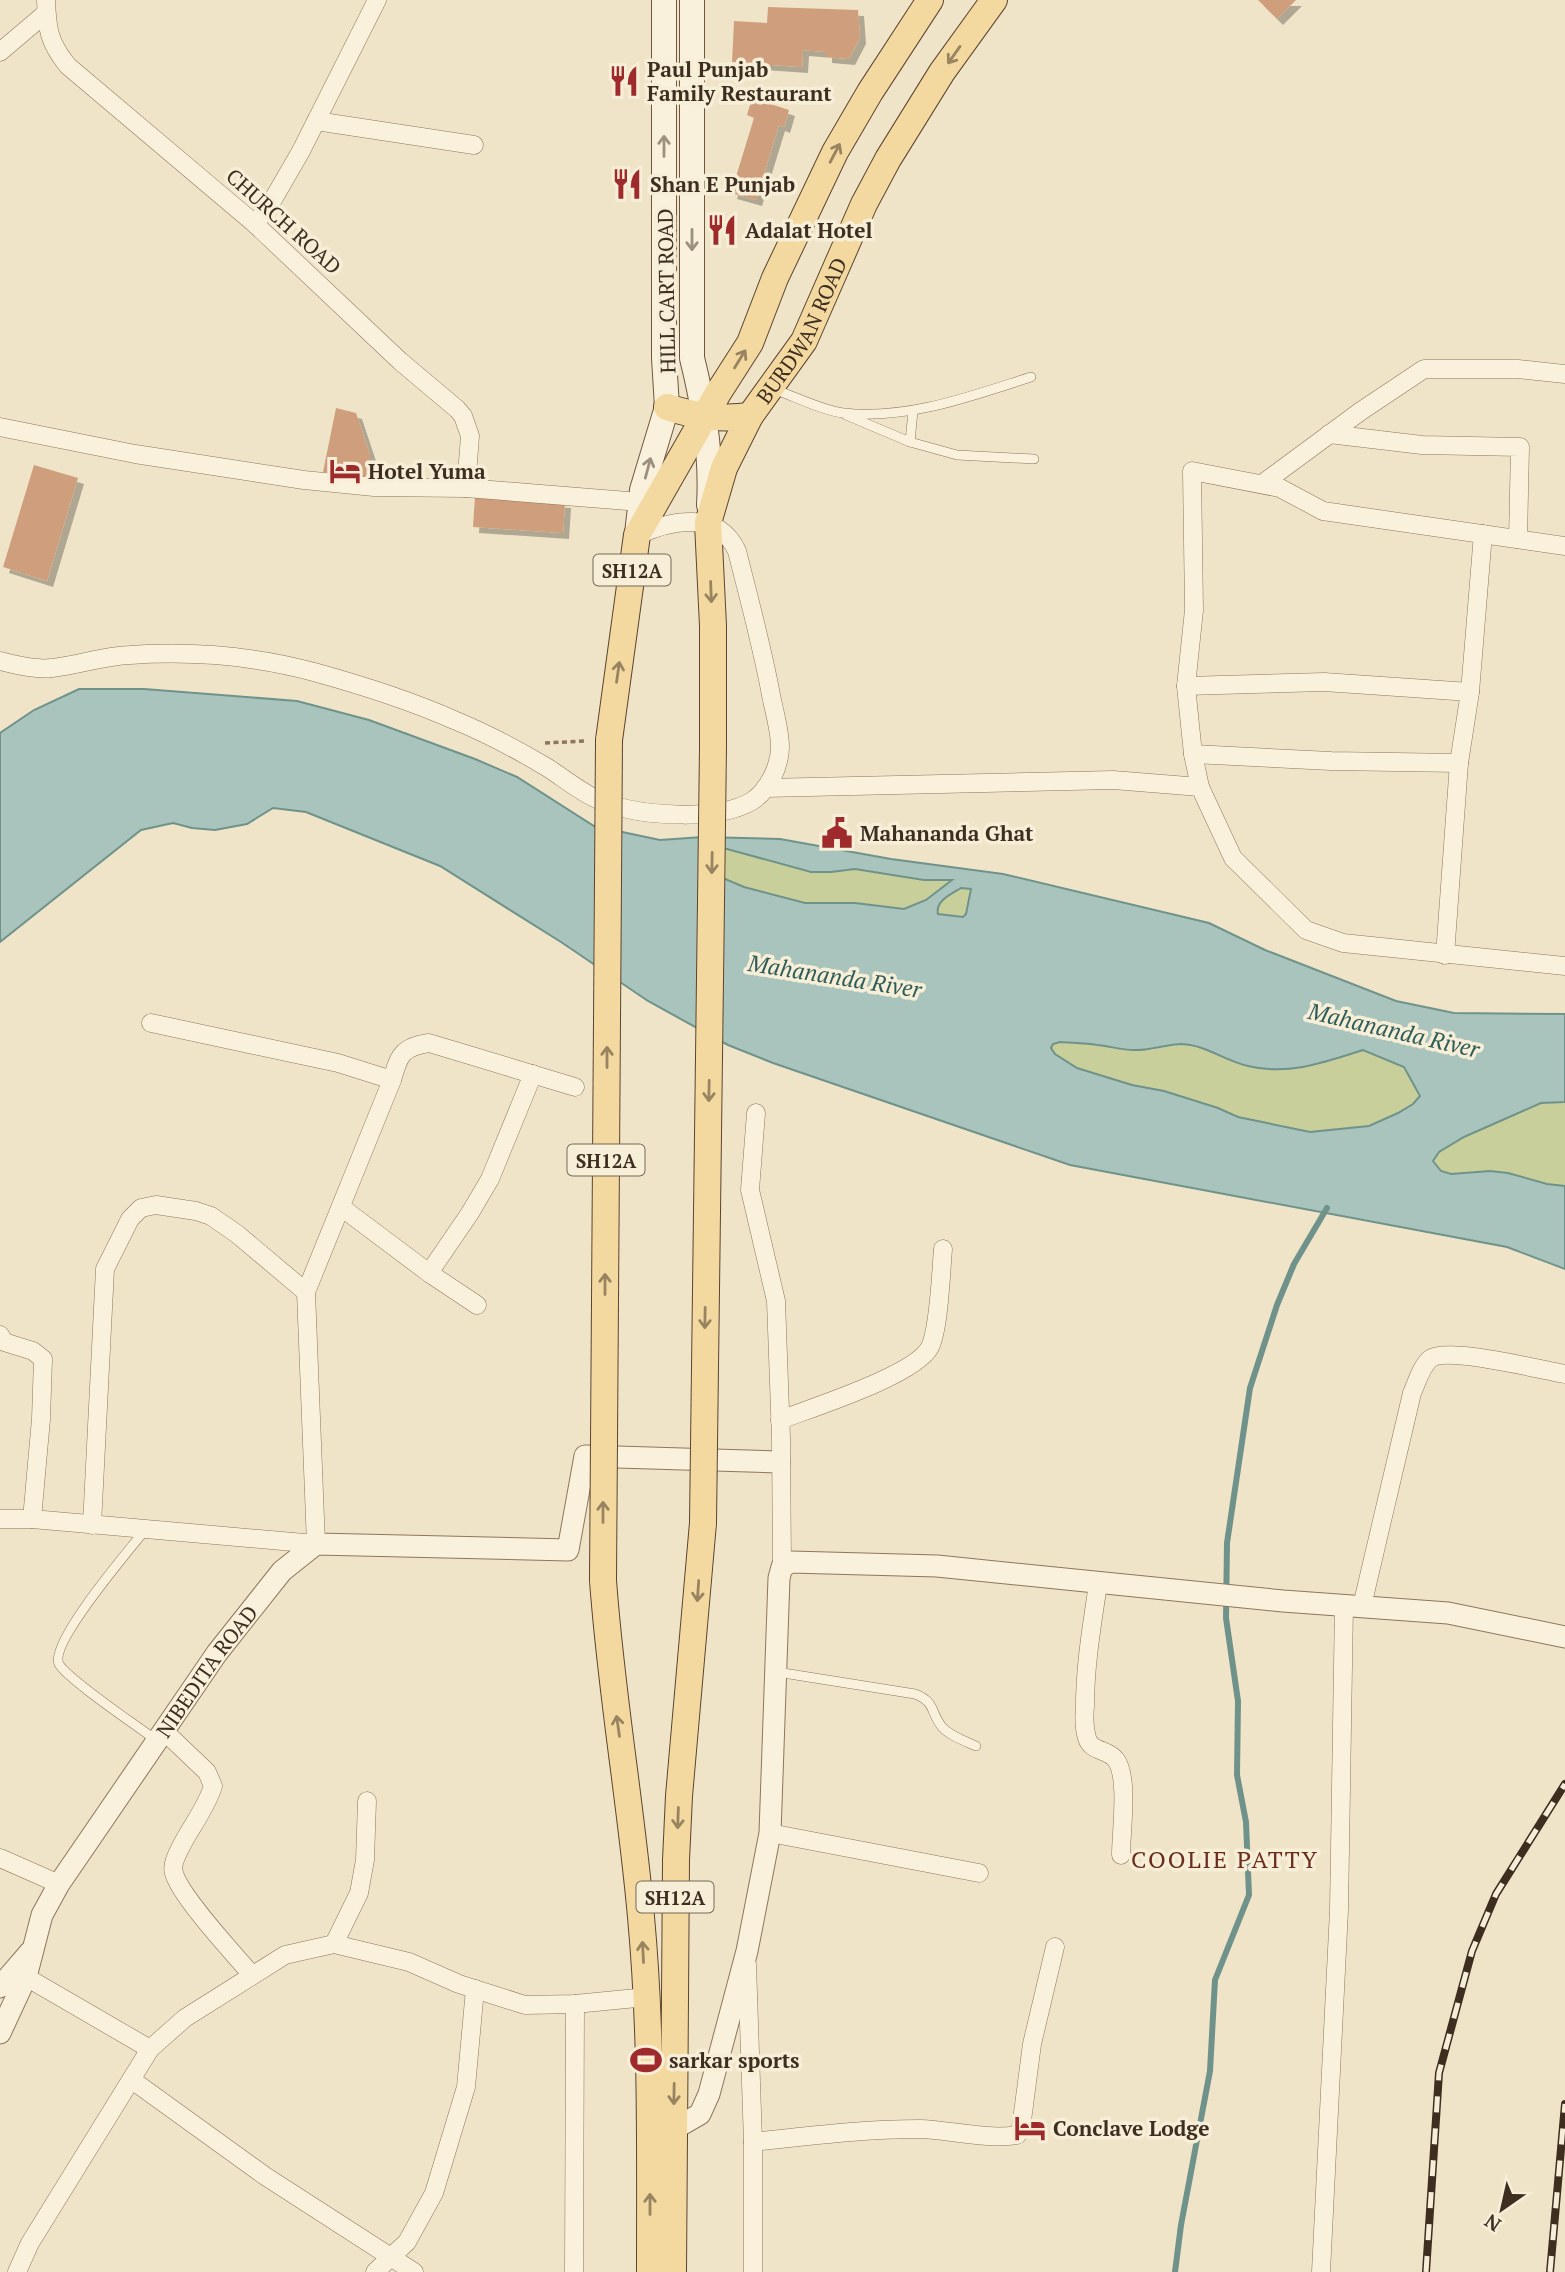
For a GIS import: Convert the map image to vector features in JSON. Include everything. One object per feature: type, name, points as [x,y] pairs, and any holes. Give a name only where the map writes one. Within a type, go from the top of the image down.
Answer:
[{"type":"main road","name":"HILL CART ROAD","points":[[609,740],[640,502],[653,447],[667,407],[664,358],[664,0]]},
{"type":"main road","name":"HILL CART ROAD","points":[[674,2129],[675,1909],[679,1796],[703,1523],[713,746],[709,455],[692,358],[692,0]]},
{"type":"main road","name":"BURDWAN ROAD","points":[[704,417],[750,343],[775,278],[835,152],[870,92],[930,0]]},
{"type":"main road","name":"BURDWAN ROAD","points":[[708,523],[724,468],[750,416],[804,341],[864,204],[888,159],[942,72],[994,0]]},
{"type":"main road","points":[[667,407],[704,417],[750,416]]},
{"type":"main road","name":"HILL CART ROAD","points":[[637,535],[704,417]]},
{"type":"main road","name":"SH12A","points":[[609,740],[603,1580],[607,1645],[635,1852],[647,1997],[650,2272]]},
{"type":"main road","name":"SH12A","points":[[673,2272],[674,2129]]},
{"type":"street","points":[[255,224],[271,203],[316,121],[377,0]]},
{"type":"street","points":[[0,51],[46,7]]},
{"type":"street","name":"CHURCH ROAD","points":[[46,7],[53,47],[68,66],[255,224],[400,361],[464,416],[470,436],[466,488]]},
{"type":"street","points":[[316,121],[474,145]]},
{"type":"street","points":[[1262,484],[1424,369],[1518,369],[1565,374]]},
{"type":"street","points":[[0,426],[135,454],[304,480],[374,487],[466,488],[640,502]]},
{"type":"street","points":[[1329,434],[1422,445],[1520,447],[1518,539]]},
{"type":"street","points":[[1565,546],[1323,511],[1280,488],[1192,471],[1194,610],[1186,686],[1200,787],[1233,858],[1306,930],[1343,943],[1565,966]]},
{"type":"street","points":[[0,661],[23,667],[50,668],[130,655],[204,655],[251,659],[324,675],[387,694],[455,720],[546,768],[597,800],[613,806],[672,814],[722,811],[744,805],[754,800],[765,788],[774,772],[780,747],[766,669],[737,551],[730,539],[708,523],[676,522],[637,535]]},
{"type":"street","points":[[1445,955],[1459,764],[1470,692],[1483,534]]},
{"type":"street","points":[[1186,686],[1324,682],[1470,692]]},
{"type":"street","points":[[1194,754],[1459,764]]},
{"type":"street","points":[[765,788],[1113,780],[1200,787]]},
{"type":"street","points":[[151,1023],[338,1063],[392,1080]]},
{"type":"street","points":[[316,1544],[306,1292],[392,1080],[398,1059],[412,1045],[429,1043],[575,1087]]},
{"type":"street","points":[[429,1273],[470,1213],[489,1179],[533,1074]]},
{"type":"street","points":[[674,2129],[700,2114],[709,2094],[747,1951],[770,1833],[779,1578],[782,1567],[780,1420],[776,1301],[750,1190],[756,1113]]},
{"type":"street","points":[[92,1525],[105,1269],[130,1219],[141,1208],[156,1205],[211,1216],[237,1234],[306,1292]]},
{"type":"street","points":[[341,1207],[477,1305]]},
{"type":"street","points":[[780,1420],[896,1374],[930,1348],[943,1249]]},
{"type":"street","points":[[0,1335],[4,1342],[33,1351],[43,1359],[41,1419],[32,1519]]},
{"type":"street","points":[[1321,2272],[1353,1605],[1412,1393],[1430,1360],[1442,1353],[1565,1374]]},
{"type":"street","points":[[0,1518],[316,1544],[568,1550],[584,1456],[779,1462]]},
{"type":"street","name":"NIBEDITA ROAD","points":[[0,2032],[26,1978],[42,1915],[59,1884],[217,1653],[282,1571],[316,1544]]},
{"type":"street","points":[[782,1567],[791,1562],[937,1566],[1098,1584],[1448,1613],[1565,1637]]},
{"type":"street","points":[[1098,1584],[1085,1673],[1084,1723],[1090,1744],[1111,1755],[1120,1768],[1121,1855]]},
{"type":"street","points":[[161,1736],[207,1772],[213,1786],[204,1809],[176,1857],[172,1870],[184,1893],[252,1975]]},
{"type":"street","points":[[334,1944],[359,1893],[365,1860],[368,1801]]},
{"type":"street","points":[[770,1833],[979,1873]]},
{"type":"street","points":[[0,1858],[59,1884]]},
{"type":"street","points":[[17,2272],[30,2243],[150,2049],[185,2018],[285,1955],[334,1944],[409,1962],[475,1989],[525,2005],[575,2004],[647,1997]]},
{"type":"street","points":[[753,2142],[872,2129],[938,2129],[1017,2135],[1021,2128],[1032,2044],[1055,1947]]},
{"type":"street","points":[[0,1987],[32,1951]]},
{"type":"street","points":[[747,1951],[753,2142],[753,2272]]},
{"type":"street","points":[[26,1978],[150,2049]]},
{"type":"street","points":[[375,2272],[407,2242],[434,2193],[466,2087],[475,1989]]},
{"type":"street","points":[[574,2272],[575,2004]]},
{"type":"street","points":[[132,2080],[265,2176],[414,2272]]},
{"type":"lane","points":[[841,413],[882,414],[913,411],[971,397],[1031,377]]},
{"type":"lane","points":[[769,387],[841,413],[909,442],[957,455],[1034,458]]},
{"type":"lane","points":[[909,442],[913,411]]},
{"type":"lane","points":[[146,1529],[79,1616],[64,1638],[58,1653],[59,1664],[74,1679],[161,1736]]},
{"type":"lane","points":[[777,1672],[926,1698],[943,1728],[976,1746]]},
{"type":"path","points":[[544,743],[609,740]]},
{"type":"green space","points":[[712,847],[811,872],[855,869],[924,880],[953,880],[925,900],[904,909],[855,903],[805,903],[744,887],[725,879],[707,863]]},
{"type":"green space","points":[[961,888],[971,889],[966,915],[938,915],[941,902]]},
{"type":"green space","points":[[1060,1042],[1151,1050],[1181,1044],[1208,1050],[1247,1066],[1266,1068],[1304,1068],[1363,1050],[1404,1067],[1420,1096],[1398,1113],[1369,1126],[1310,1132],[1237,1117],[1218,1108],[1164,1091],[1132,1085],[1077,1068],[1055,1054],[1051,1048],[1053,1044]]},
{"type":"green space","points":[[1565,1102],[1565,1186],[1490,1171],[1451,1174],[1441,1171],[1433,1161],[1439,1152],[1464,1137],[1541,1103]]},
{"type":"water","name":"Mahananda River","points":[[79,689],[144,689],[297,701],[369,720],[475,759],[517,777],[594,826],[660,840],[703,837],[780,839],[891,859],[1003,874],[1209,923],[1265,950],[1396,1001],[1454,1013],[1565,1014],[1565,1102],[1541,1103],[1464,1137],[1439,1152],[1433,1161],[1441,1171],[1451,1174],[1490,1171],[1565,1186],[1565,1269],[1507,1247],[1070,1165],[773,1063],[728,1045],[648,1001],[561,942],[440,866],[306,812],[273,808],[247,824],[215,830],[173,823],[141,830],[0,942],[0,733],[34,710]],"holes":[[[713,847],[811,872],[855,869],[924,880],[952,880],[926,900],[904,909],[855,903],[805,903],[744,887],[725,879],[707,863]],[[961,888],[971,889],[963,917],[938,914],[939,905]],[[1083,1043],[1140,1050],[1191,1045],[1231,1061],[1263,1069],[1307,1066],[1363,1050],[1404,1067],[1420,1096],[1398,1113],[1369,1126],[1310,1132],[1238,1117],[1164,1091],[1132,1085],[1077,1068],[1055,1054],[1051,1048],[1053,1044]]]},
{"type":"building","points":[[1258,0],[1296,0],[1277,19]]},
{"type":"building","points":[[768,7],[858,10],[860,38],[849,59],[826,57],[826,52],[803,50],[802,67],[732,62],[734,21],[767,23]]},
{"type":"building","points":[[752,98],[789,110],[784,127],[779,125],[756,200],[731,193],[754,118],[747,115]]},
{"type":"building","points":[[336,408],[356,413],[370,455],[369,479],[323,472]]},
{"type":"building","points":[[34,465],[78,478],[47,581],[3,567]]},
{"type":"building","points":[[475,496],[565,502],[563,533],[473,527]]},
{"type":"waterway","points":[[1175,2272],[1181,2225],[1210,2071],[1215,1980],[1249,1895],[1246,1822],[1237,1775],[1238,1701],[1226,1618],[1227,1543],[1250,1388],[1277,1305],[1294,1264],[1327,1208]]},
{"type":"railway","points":[[1426,2272],[1439,2073],[1472,1951],[1496,1894],[1565,1784]]},
{"type":"railway","points":[[1550,2272],[1565,2104]]},
{"type":"place","name":"Paul Punjab Family Restaurant","points":[[624,81]]},
{"type":"place","name":"Shan E Punjab","points":[[627,184]]},
{"type":"place","name":"Adalat Hotel","points":[[722,230]]},
{"type":"place","name":"Hotel Yuma","points":[[345,471]]},
{"type":"place","name":"Mahananda Ghat","points":[[837,833]]},
{"type":"place","name":"sarkar sports","points":[[646,2060]]},
{"type":"place","name":"Conclave Lodge","points":[[1030,2128]]},
{"type":"district","name":"COOLIE PATTY","points":[[1225,1859]]}]
